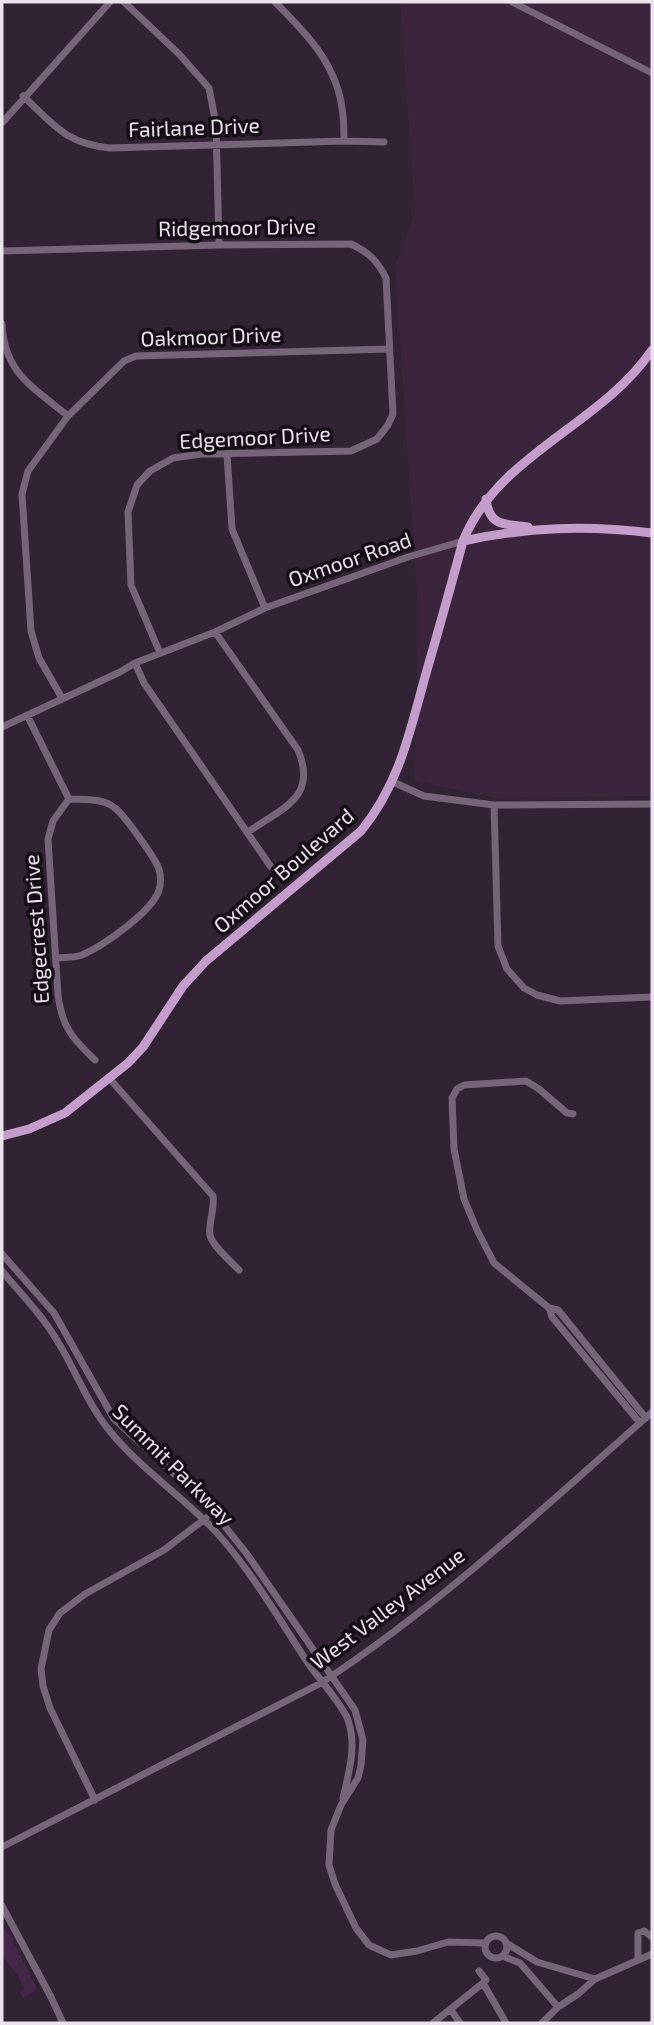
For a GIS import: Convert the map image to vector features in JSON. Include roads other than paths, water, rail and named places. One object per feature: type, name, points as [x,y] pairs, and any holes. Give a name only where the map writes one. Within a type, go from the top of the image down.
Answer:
[{"type":"main road","points":[[463,541],[486,499],[512,472],[612,395],[652,350]]},
{"type":"main road","points":[[486,499],[491,518],[500,523],[537,528],[617,529],[652,533]]},
{"type":"main road","points":[[463,541],[537,528]]},
{"type":"main road","name":"Oxmoor Boulevard","points":[[2,1136],[29,1129],[65,1113],[110,1078],[143,1047],[183,986],[206,961],[361,831],[377,811],[393,782],[412,724],[463,541]]},
{"type":"street","points":[[2,122],[110,2]]},
{"type":"street","points":[[124,2],[197,72],[209,88],[216,124],[219,245]]},
{"type":"street","points":[[275,2],[311,39],[328,65],[342,106],[344,141]]},
{"type":"street","points":[[512,2],[652,73]]},
{"type":"street","name":"Fairlane Drive","points":[[23,96],[64,134],[91,146],[110,148],[384,142]]},
{"type":"street","name":"Ridgemoor Drive","points":[[2,251],[351,244],[366,251],[378,262],[386,278],[388,349]]},
{"type":"street","points":[[2,324],[3,344],[13,368],[68,416]]},
{"type":"street","name":"Oakmoor Drive","points":[[62,698],[39,658],[32,631],[22,494],[28,471],[68,416],[124,361],[136,356],[388,349]]},
{"type":"street","name":"Edgemoor Drive","points":[[160,653],[131,585],[128,512],[137,485],[150,471],[173,458],[201,454],[351,451],[377,439],[393,414],[388,349]]},
{"type":"street","points":[[227,454],[232,529],[265,608]]},
{"type":"street","name":"Oxmoor Road","points":[[2,727],[135,663],[215,632],[265,608],[408,557],[463,541]]},
{"type":"street","points":[[215,632],[298,750],[305,766],[305,780],[300,793],[291,803],[248,832]]},
{"type":"street","points":[[135,663],[144,683],[271,867]]},
{"type":"street","points":[[27,715],[69,799],[102,801],[115,807],[159,869],[160,888],[155,901],[147,909],[97,948],[79,956],[56,958]]},
{"type":"street","points":[[393,782],[424,796],[494,805],[652,804]]},
{"type":"street","name":"Edgecrest Drive","points":[[69,799],[53,821],[48,839],[62,1019],[68,1031],[95,1060]]},
{"type":"street","points":[[494,805],[498,946],[507,968],[524,988],[537,996],[560,1001],[652,997]]},
{"type":"street","points":[[110,1078],[214,1196],[215,1208],[210,1235],[213,1242],[239,1270]]},
{"type":"street","points":[[573,1114],[567,1113],[526,1081],[464,1085],[457,1089],[452,1098],[454,1149],[464,1199],[494,1263],[549,1308],[558,1310],[566,1327],[646,1418]]},
{"type":"street","name":"Summit Parkway","points":[[2,1254],[54,1313],[114,1419],[125,1432],[207,1504],[247,1554],[355,1710],[363,1740],[361,1765],[358,1778],[341,1805]]},
{"type":"street","name":"Summit Parkway","points":[[2,1271],[58,1342],[91,1405],[110,1431],[133,1456],[205,1521],[240,1560],[321,1683],[348,1717],[353,1758],[341,1805]]},
{"type":"street","name":"West Valley Avenue","points":[[2,1847],[321,1683],[377,1645],[491,1554],[646,1418]]},
{"type":"street","points":[[95,1800],[50,1708],[43,1686],[41,1669],[49,1630],[60,1613],[85,1594],[164,1550],[205,1521],[211,1511]]},
{"type":"street","points":[[341,1805],[331,1830],[329,1865],[356,1928],[369,1945],[391,1955],[448,1942],[485,1943]]},
{"type":"street","points":[[2,1906],[62,2023]]},
{"type":"street","points":[[638,1960],[638,1933],[644,1931],[652,1937]]},
{"type":"street","points":[[502,1956],[506,1950],[503,1938],[490,1937],[485,1943],[485,1950],[489,1955],[495,1958],[502,1956],[520,1963],[558,2007]]},
{"type":"street","points":[[506,1944],[537,1962],[595,1979]]},
{"type":"street","points":[[542,2023],[595,1979],[652,1954]]},
{"type":"street","points":[[433,2023],[445,2020],[451,2010],[486,1980],[479,1971]]},
{"type":"street","points":[[483,1983],[506,2023]]},
{"type":"street","points":[[451,2010],[460,2023]]}]
